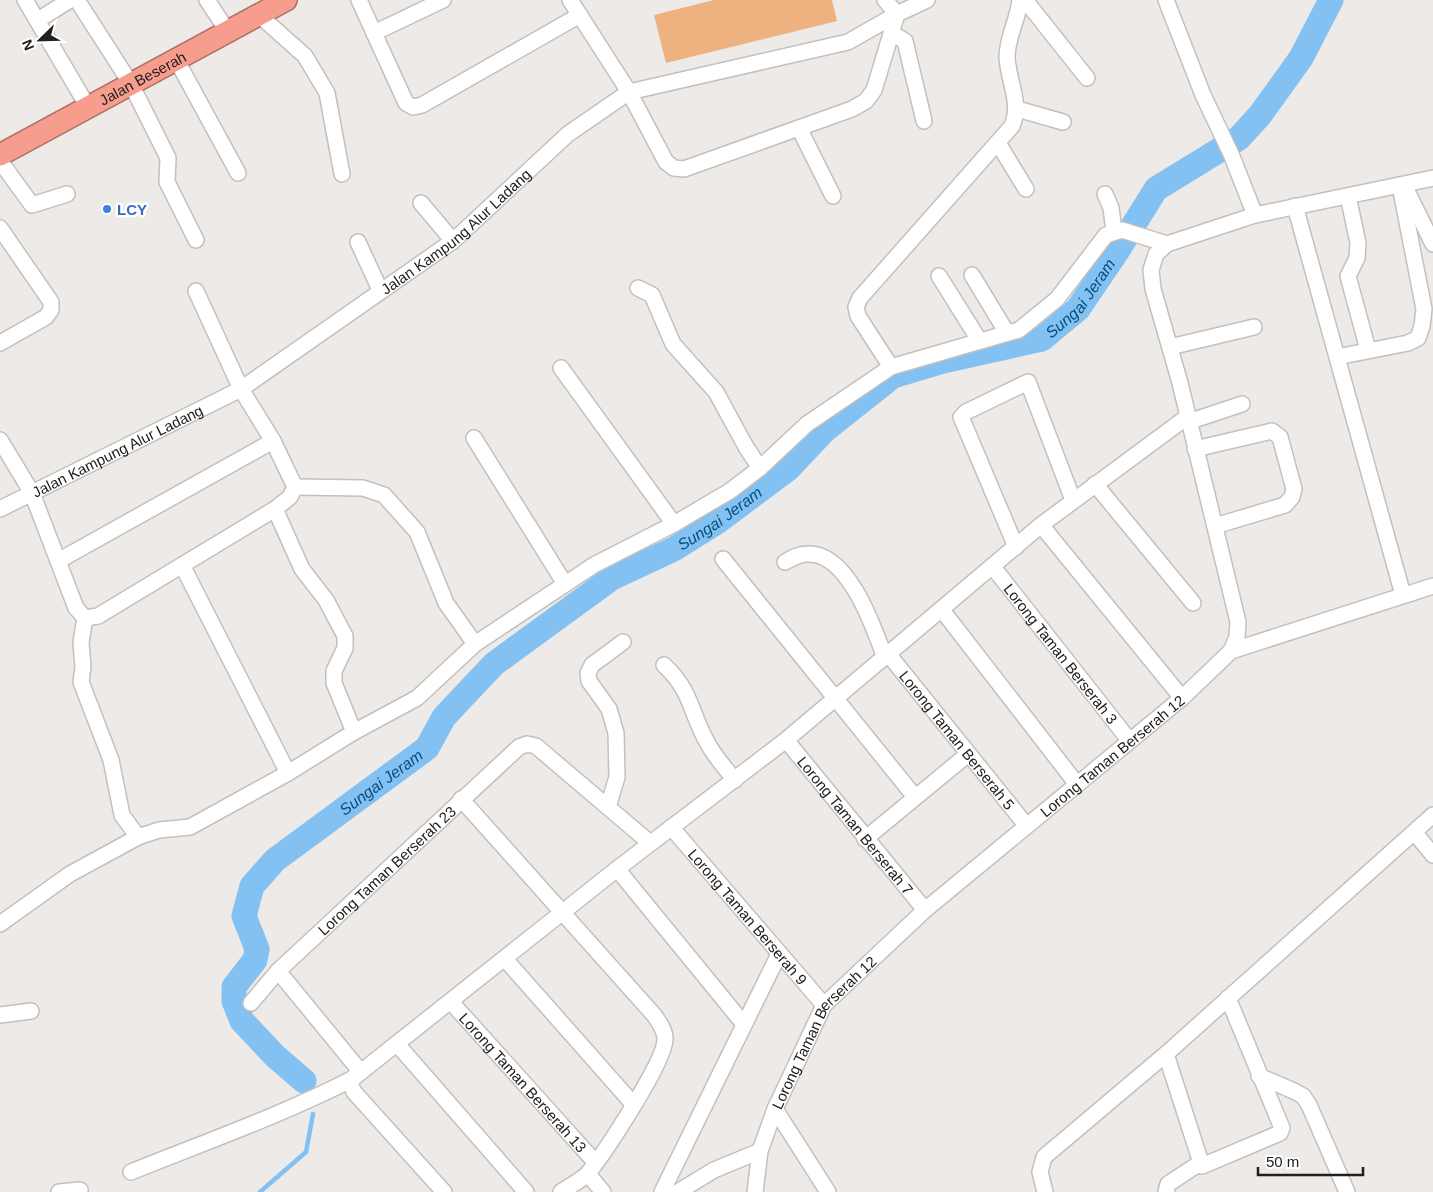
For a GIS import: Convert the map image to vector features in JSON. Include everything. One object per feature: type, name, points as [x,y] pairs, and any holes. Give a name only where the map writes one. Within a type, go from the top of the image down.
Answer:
[{"type":"highway","name":"Jalan Beserah","points":[[0,155],[286,0]]},
{"type":"street","points":[[25,0],[88,107]]},
{"type":"street","points":[[38,20],[70,0]]},
{"type":"street","points":[[77,0],[131,84],[168,158],[168,182],[196,240]]},
{"type":"street","points":[[206,0],[228,32]]},
{"type":"street","points":[[359,0],[406,103],[413,108],[422,105],[580,15]]},
{"type":"street","points":[[374,33],[443,0]]},
{"type":"street","points":[[570,0],[629,92],[666,162],[674,168],[684,169],[852,109],[866,101],[874,90],[897,14],[885,0]]},
{"type":"street","name":"Jalan Kampung Alur Ladang","points":[[0,509],[241,389],[452,241],[568,134],[629,92],[848,42],[897,14],[927,0]]},
{"type":"street","points":[[891,367],[858,316],[856,307],[860,298],[1012,126],[1017,109],[1007,60],[1007,46],[1020,0]]},
{"type":"street","points":[[1025,0],[1087,78]]},
{"type":"street","points":[[1166,0],[1203,95],[1231,154],[1255,215]]},
{"type":"street","points":[[259,15],[305,56],[327,93],[342,174]]},
{"type":"street","points":[[891,33],[905,41],[924,121]]},
{"type":"street","points":[[176,60],[238,172]]},
{"type":"street","points":[[1017,109],[1063,122]]},
{"type":"street","points":[[799,128],[833,196]]},
{"type":"street","points":[[998,143],[1026,189]]},
{"type":"street","points":[[0,161],[32,205],[67,194]]},
{"type":"street","points":[[1231,651],[1237,637],[1238,622],[1170,347],[1153,289],[1151,270],[1156,254],[1167,244],[1255,215],[1433,178]]},
{"type":"street","points":[[1402,185],[1433,244]]},
{"type":"street","points":[[1338,357],[1408,343],[1418,338],[1424,309],[1402,185]]},
{"type":"street","points":[[1105,194],[1118,231]]},
{"type":"street","points":[[1348,196],[1358,243],[1357,258],[1348,276],[1368,350]]},
{"type":"street","points":[[421,203],[452,241]]},
{"type":"street","points":[[1294,206],[1338,357],[1403,595]]},
{"type":"street","points":[[0,228],[51,302],[51,310],[46,317],[0,343]]},
{"type":"street","points":[[0,924],[70,874],[138,837],[159,830],[190,827],[288,773],[354,732],[417,698],[475,644],[594,565],[674,524],[730,491],[760,468],[807,424],[891,367],[979,340],[1007,334],[1019,330],[1032,322],[1057,299],[1099,242],[1118,231],[1167,244]]},
{"type":"street","points":[[358,242],[380,290]]},
{"type":"street","points":[[972,274],[1007,334]]},
{"type":"street","points":[[939,276],[979,340]]},
{"type":"street","points":[[638,288],[652,295],[673,344],[716,392],[746,447],[760,468]]},
{"type":"street","points":[[196,291],[241,389],[273,441],[295,487]]},
{"type":"street","points":[[1170,347],[1254,326]]},
{"type":"street","points":[[561,368],[674,524]]},
{"type":"street","points":[[1016,547],[961,417],[974,407],[1028,382],[1073,500]]},
{"type":"street","points":[[131,1172],[202,1146],[309,1101],[356,1075],[563,914],[617,868],[786,740],[1040,526],[1094,484],[1187,419],[1242,404]]},
{"type":"street","points":[[1195,449],[1272,431],[1280,437],[1294,489],[1292,497],[1285,505],[1215,526]]},
{"type":"street","points":[[474,438],[565,584]]},
{"type":"street","points":[[0,440],[32,493],[76,608],[85,618]]},
{"type":"street","points":[[58,561],[273,441]]},
{"type":"street","points":[[1094,484],[1193,603]]},
{"type":"street","points":[[85,618],[98,616],[275,509],[290,497],[295,487]]},
{"type":"street","points":[[295,487],[363,488],[384,495],[417,532],[446,603],[475,644]]},
{"type":"street","points":[[275,509],[302,569],[326,600],[344,636],[345,648],[334,671],[334,684],[354,732]]},
{"type":"street","points":[[1040,526],[1182,698]]},
{"type":"street","name":"Lorong Taman Berserah 5","points":[[785,562],[806,554],[814,554],[832,563],[855,590],[866,609],[887,656],[1026,826]]},
{"type":"street","points":[[723,559],[915,797]]},
{"type":"street","points":[[182,565],[288,773]]},
{"type":"street","name":"Lorong Taman Berserah 3","points":[[993,567],[1129,740]]},
{"type":"street","points":[[1231,651],[1433,586]]},
{"type":"street","points":[[942,610],[1076,783]]},
{"type":"street","points":[[85,618],[81,642],[83,667],[81,682],[111,760],[122,815],[138,837]]},
{"type":"street","points":[[623,642],[592,665],[588,673],[588,681],[608,709],[616,733],[617,777],[608,807],[650,843]]},
{"type":"street","name":"Lorong Taman Berserah 12","points":[[755,1192],[760,1151],[775,1109],[824,1004],[924,910],[1076,783],[1182,698],[1231,651]]},
{"type":"street","points":[[664,665],[679,680],[689,697],[706,741],[735,780]]},
{"type":"street","name":"Lorong Taman Berserah 7","points":[[786,740],[924,910]]},
{"type":"street","name":"Lorong Taman Berserah 23","points":[[250,1003],[278,971],[518,747],[527,744],[536,746],[608,807]]},
{"type":"street","points":[[865,839],[967,754]]},
{"type":"street","points":[[462,799],[662,1026],[665,1038],[664,1049],[634,1105],[592,1168],[561,1192]]},
{"type":"street","points":[[1045,1192],[1040,1172],[1044,1157],[1166,1054],[1433,816]]},
{"type":"street","name":"Lorong Taman Berserah 9","points":[[671,827],[824,1004]]},
{"type":"street","points":[[1415,833],[1433,855]]},
{"type":"street","points":[[617,868],[743,1023]]},
{"type":"street","points":[[662,1192],[743,1023],[779,954]]},
{"type":"street","points":[[505,960],[634,1105]]},
{"type":"street","points":[[278,971],[356,1075]]},
{"type":"street","points":[[1166,1054],[1200,1163],[1206,1166],[1282,1131],[1228,998]]},
{"type":"street","name":"Lorong Taman Berserah 13","points":[[451,1002],[592,1168],[603,1192]]},
{"type":"street","points":[[0,1014],[30,1011]]},
{"type":"street","points":[[397,1044],[526,1192]]},
{"type":"street","points":[[356,1075],[351,1086],[354,1092],[444,1192]]},
{"type":"street","points":[[1260,1076],[1303,1096],[1309,1105],[1347,1192]]},
{"type":"street","points":[[775,1109],[828,1192]]},
{"type":"street","points":[[678,1192],[714,1170],[760,1151]]},
{"type":"street","points":[[1166,1192],[1168,1184],[1200,1163]]},
{"type":"street","points":[[58,1192],[80,1190]]},
{"type":"building","points":[[714,0],[832,0],[837,21],[666,63],[654,15]]},
{"type":"waterway","name":"Sungai Jeram","points":[[304,1081],[275,1056],[242,1021],[234,1001],[234,987],[255,960],[257,949],[244,916],[252,886],[275,860],[427,748],[444,717],[494,664],[612,578],[674,549],[717,522],[788,469],[825,430],[893,376],[943,361],[1042,339],[1078,309],[1156,189],[1239,138],[1260,115],[1301,58],[1331,0]]},
{"type":"waterway","name":"Sungai Jeram","points":[[260,1192],[306,1152],[313,1114]]},
{"type":"place","name":"LCY","points":[[107,209]]}]
